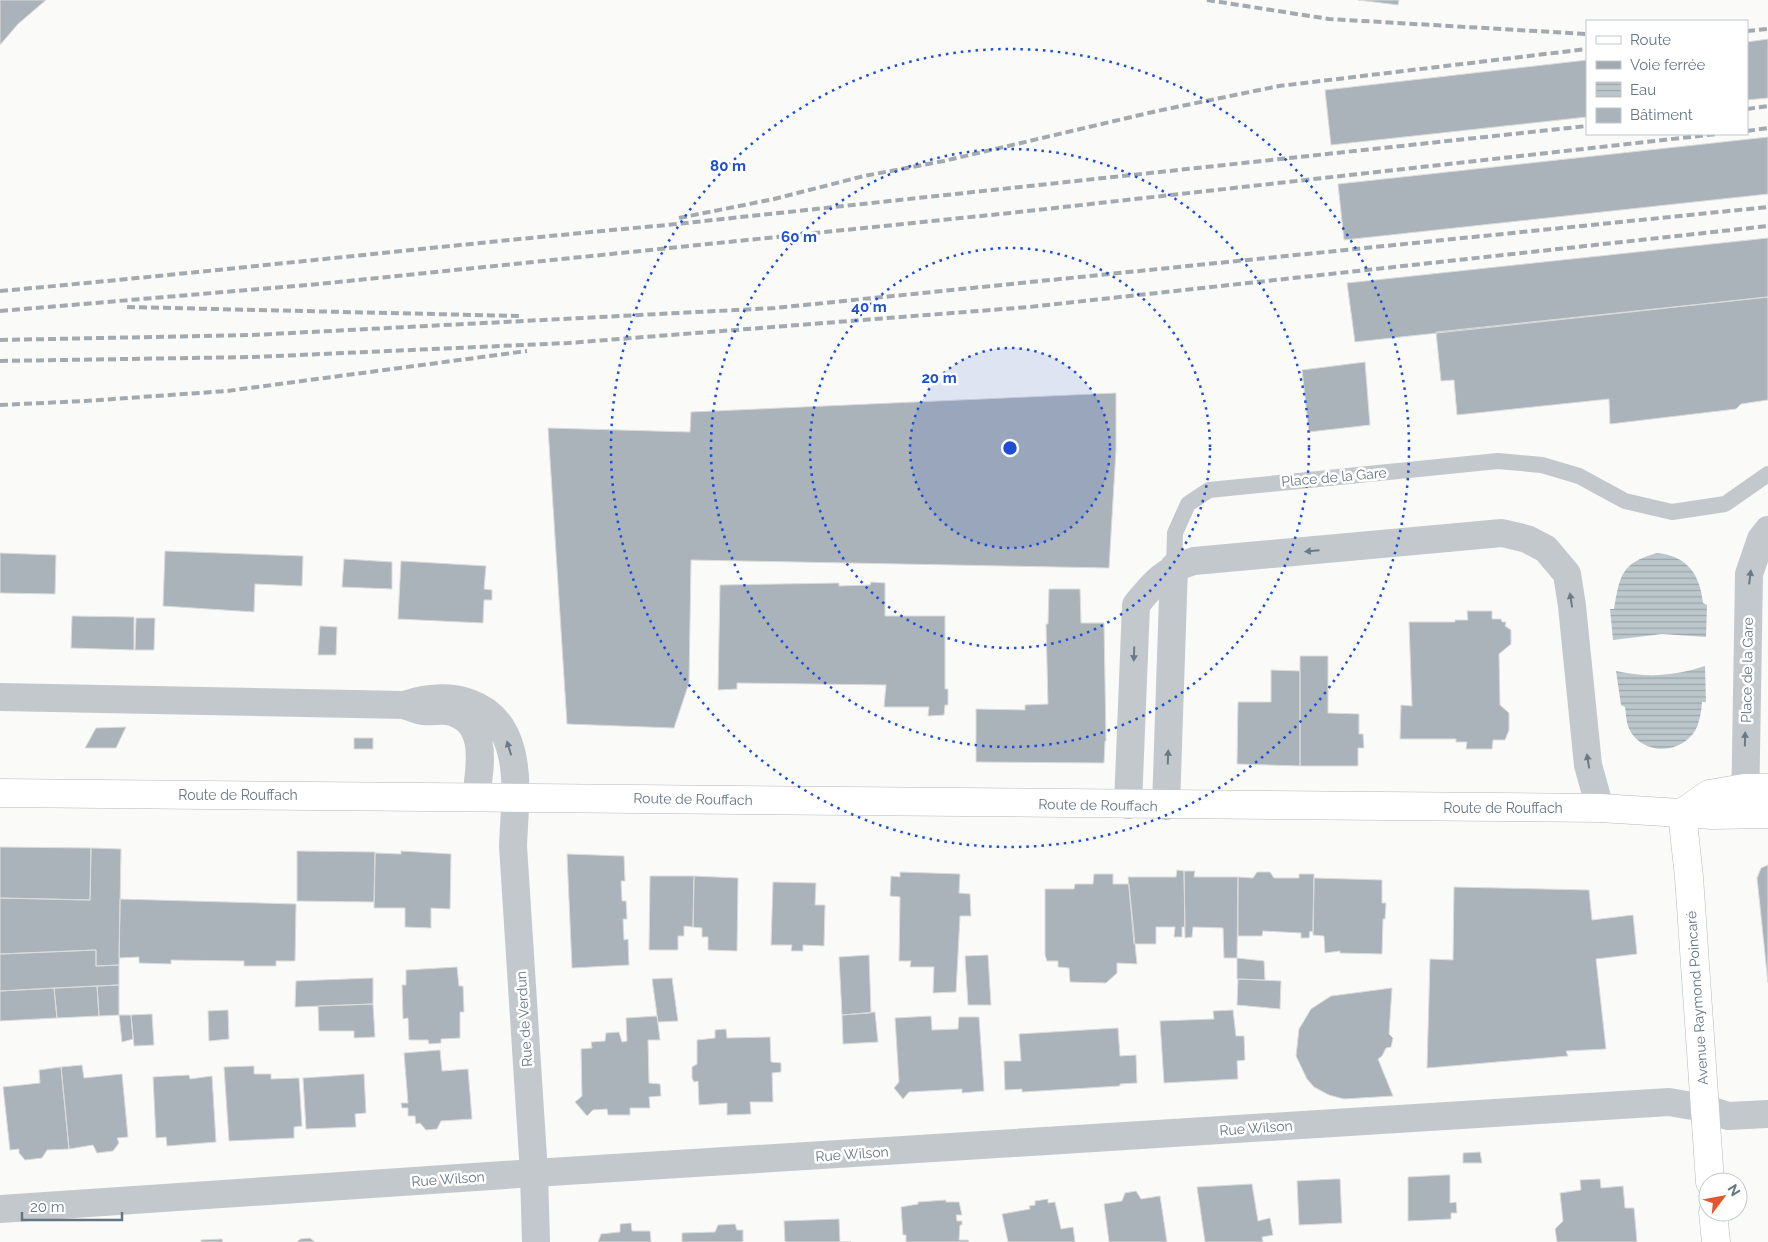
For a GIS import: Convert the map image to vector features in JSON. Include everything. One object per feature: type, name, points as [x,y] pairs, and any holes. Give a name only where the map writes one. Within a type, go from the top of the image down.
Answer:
[{"type":"main road","name":"Route de Rouffach","points":[[0,793],[515,796],[1166,806],[1600,808],[1682,813],[1756,801]]},
{"type":"main road","name":"Avenue Raymond Poincaré","points":[[1682,813],[1689,877],[1709,1172]]},
{"type":"main road","points":[[1714,1222],[1716,1242]]},
{"type":"street","name":"Place de la Gare","points":[[1756,801],[1749,574],[1761,539],[1768,530]]},
{"type":"street","points":[[1128,805],[1136,606],[1154,582],[1174,568],[1194,561],[1502,533],[1527,538],[1546,549],[1567,574],[1588,765],[1600,808]]},
{"type":"street","name":"Place de la Gare","points":[[1166,806],[1174,568]]},
{"type":"street","points":[[0,697],[404,706],[424,711],[448,712],[502,730],[512,753],[515,796]]},
{"type":"street","points":[[476,797],[482,752],[482,723]]},
{"type":"street","name":"Rue de Verdun","points":[[515,796],[513,846],[534,1173],[536,1242]]},
{"type":"street","name":"Rue Wilson","points":[[0,1209],[534,1173],[1673,1102],[1704,1108],[1728,1116],[1768,1114]]},
{"type":"lane","name":"Place de la Gare","points":[[1174,568],[1175,533],[1188,504],[1209,490],[1498,461],[1542,464],[1579,476],[1625,502],[1672,512],[1725,504],[1768,474]]},
{"type":"water","points":[[1657,553],[1684,562],[1695,575],[1699,583],[1703,603],[1707,605],[1706,637],[1662,634],[1613,640],[1610,609],[1614,609],[1618,587],[1624,572],[1636,561]]},
{"type":"water","points":[[1705,666],[1706,702],[1702,702],[1699,722],[1692,735],[1682,744],[1664,749],[1647,746],[1639,741],[1632,734],[1628,726],[1625,707],[1621,705],[1616,671],[1639,675],[1661,675]]},
{"type":"building","points":[[0,0],[46,0],[18,24],[0,45]]},
{"type":"building","points":[[1358,0],[1399,0],[1398,5]]},
{"type":"building","points":[[1768,39],[1768,98],[1748,100],[1748,42]]},
{"type":"building","points":[[1586,60],[1586,117],[1331,145],[1325,90]]},
{"type":"building","points":[[1768,137],[1768,194],[1344,240],[1338,184]]},
{"type":"building","points":[[1768,238],[1768,297],[1355,342],[1347,283]]},
{"type":"building","points":[[1768,297],[1768,400],[1741,404],[1736,409],[1610,424],[1609,399],[1457,415],[1454,380],[1441,381],[1436,332]]},
{"type":"building","points":[[1365,362],[1370,425],[1309,432],[1302,370]]},
{"type":"building","points":[[1116,393],[1116,450],[1109,568],[691,560],[689,683],[674,728],[567,724],[548,428],[690,432],[691,412]]},
{"type":"building","points":[[165,551],[303,556],[302,586],[255,584],[254,612],[163,606]]},
{"type":"building","points":[[0,553],[56,555],[55,594],[0,593]]},
{"type":"building","points":[[344,559],[392,562],[392,589],[342,587]]},
{"type":"building","points":[[401,561],[486,566],[484,589],[492,590],[492,600],[484,600],[483,623],[398,619]]},
{"type":"building","points":[[871,582],[885,583],[885,616],[945,616],[945,689],[948,689],[948,705],[945,705],[944,715],[928,716],[929,707],[884,707],[886,685],[737,683],[737,689],[718,690],[720,585],[839,583],[839,586],[870,585]]},
{"type":"building","points":[[1049,589],[1080,589],[1081,623],[1104,623],[1106,741],[1104,763],[976,762],[976,709],[1025,710],[1025,705],[1048,704],[1046,624],[1048,624]]},
{"type":"building","points":[[1467,611],[1492,611],[1492,619],[1501,619],[1502,622],[1506,622],[1505,626],[1511,630],[1511,644],[1499,654],[1500,705],[1509,713],[1509,730],[1505,740],[1493,740],[1492,749],[1466,749],[1467,742],[1456,742],[1456,739],[1400,739],[1401,705],[1412,706],[1409,622],[1455,622],[1455,620],[1468,620]]},
{"type":"building","points":[[72,616],[134,617],[134,650],[71,648]]},
{"type":"building","points":[[136,618],[155,618],[154,650],[135,650]]},
{"type":"building","points":[[320,626],[337,627],[336,655],[318,655]]},
{"type":"building","points":[[1300,656],[1328,656],[1328,713],[1359,714],[1359,734],[1363,734],[1364,748],[1358,748],[1358,766],[1300,766]]},
{"type":"building","points":[[1271,670],[1300,671],[1300,766],[1237,764],[1238,702],[1271,702]]},
{"type":"building","points":[[126,727],[116,748],[85,748],[96,728]]},
{"type":"building","points":[[354,738],[373,738],[373,749],[354,749]]},
{"type":"building","points":[[0,847],[91,848],[90,900],[0,898]]},
{"type":"building","points":[[91,848],[121,849],[119,965],[96,966],[96,950],[0,954],[0,898],[90,900]]},
{"type":"building","points":[[297,851],[375,852],[374,902],[297,901]]},
{"type":"building","points":[[401,851],[451,854],[450,909],[431,908],[431,928],[405,927],[405,908],[374,908],[375,853],[401,854]]},
{"type":"building","points":[[567,854],[624,856],[625,881],[621,881],[622,901],[626,901],[627,919],[623,919],[624,940],[628,939],[629,965],[572,968]]},
{"type":"building","points":[[1768,865],[1768,983],[1757,878],[1761,868]]},
{"type":"building","points":[[1177,870],[1184,871],[1185,927],[1182,927],[1182,937],[1174,937],[1175,927],[1156,927],[1156,944],[1134,944],[1128,877],[1176,877]]},
{"type":"building","points":[[1184,871],[1195,871],[1194,877],[1238,877],[1237,958],[1224,958],[1223,928],[1193,927],[1192,937],[1185,938]]},
{"type":"building","points":[[900,872],[960,874],[959,893],[970,894],[971,916],[960,916],[956,992],[933,993],[934,967],[910,967],[911,961],[899,961],[900,897],[890,896],[891,876],[900,877]]},
{"type":"building","points":[[1257,872],[1270,872],[1274,878],[1299,878],[1299,874],[1314,874],[1313,932],[1310,931],[1309,938],[1301,938],[1301,933],[1263,931],[1262,936],[1238,936],[1238,877],[1253,878]]},
{"type":"building","points":[[1094,874],[1113,874],[1113,884],[1129,884],[1137,964],[1117,963],[1117,973],[1106,983],[1070,982],[1069,968],[1058,967],[1058,961],[1047,961],[1045,955],[1045,889],[1074,889],[1075,884],[1093,884]]},
{"type":"building","points":[[650,876],[694,876],[693,927],[684,926],[684,936],[678,936],[678,950],[649,950]]},
{"type":"building","points":[[694,876],[738,878],[737,951],[708,950],[708,937],[702,937],[702,928],[693,927]]},
{"type":"building","points":[[1314,878],[1382,880],[1382,903],[1386,903],[1385,919],[1383,919],[1382,954],[1340,953],[1340,951],[1325,953],[1324,936],[1313,935]]},
{"type":"building","points":[[773,882],[816,883],[815,905],[825,905],[824,946],[803,945],[803,951],[791,951],[792,945],[771,945]]},
{"type":"building","points":[[1454,887],[1589,890],[1592,920],[1633,915],[1637,954],[1596,959],[1606,1049],[1566,1051],[1568,1056],[1427,1068],[1430,959],[1453,960]]},
{"type":"building","points":[[120,899],[296,904],[295,961],[276,961],[276,966],[244,966],[244,961],[171,960],[171,964],[139,963],[139,957],[119,958]]},
{"type":"building","points":[[96,950],[96,966],[119,965],[119,985],[0,991],[0,954]]},
{"type":"building","points":[[869,955],[871,1013],[842,1015],[839,957]]},
{"type":"building","points":[[988,955],[991,1005],[968,1005],[965,956]]},
{"type":"building","points":[[1237,958],[1264,961],[1265,980],[1237,979]]},
{"type":"building","points":[[457,967],[459,986],[463,986],[464,1012],[460,1012],[460,1038],[441,1039],[441,1043],[429,1044],[428,1040],[409,1040],[408,1018],[403,1019],[402,985],[406,985],[406,970]]},
{"type":"building","points":[[373,978],[373,1004],[295,1007],[296,981]]},
{"type":"building","points":[[672,978],[678,1021],[658,1022],[652,979]]},
{"type":"building","points":[[1238,979],[1281,981],[1280,1009],[1237,1005]]},
{"type":"building","points":[[119,985],[119,1015],[99,1016],[97,986]]},
{"type":"building","points":[[97,986],[99,1016],[57,1018],[54,988]]},
{"type":"building","points":[[54,988],[57,1018],[0,1021],[0,991]]},
{"type":"building","points":[[1392,988],[1389,1034],[1393,1038],[1391,1047],[1386,1048],[1378,1059],[1393,1096],[1344,1099],[1329,1095],[1314,1087],[1307,1079],[1296,1056],[1299,1029],[1311,1009],[1331,996]]},
{"type":"building","points":[[373,1004],[375,1037],[354,1038],[354,1031],[319,1031],[318,1006]]},
{"type":"building","points":[[228,1010],[229,1039],[209,1041],[208,1011]]},
{"type":"building","points":[[1233,1010],[1236,1036],[1244,1036],[1245,1060],[1237,1061],[1238,1079],[1164,1083],[1160,1021],[1214,1019],[1213,1011]]},
{"type":"building","points":[[875,1012],[878,1042],[843,1044],[842,1015]]},
{"type":"building","points":[[152,1014],[154,1045],[134,1046],[131,1015]]},
{"type":"building","points":[[119,1015],[131,1015],[133,1039],[122,1042]]},
{"type":"building","points":[[657,1016],[660,1040],[648,1040],[649,1083],[660,1084],[661,1096],[649,1097],[650,1108],[630,1108],[630,1115],[608,1115],[607,1109],[593,1110],[587,1116],[575,1102],[582,1096],[581,1049],[592,1048],[591,1042],[605,1041],[606,1033],[619,1032],[622,1042],[627,1041],[626,1018]]},
{"type":"building","points":[[931,1016],[932,1030],[958,1029],[959,1017],[979,1017],[984,1091],[962,1093],[962,1089],[909,1092],[903,1099],[894,1088],[899,1082],[895,1018]]},
{"type":"building","points":[[1118,1028],[1120,1056],[1136,1055],[1137,1083],[1120,1084],[1120,1086],[1022,1092],[1022,1089],[1005,1090],[1004,1061],[1021,1061],[1019,1034]]},
{"type":"building","points":[[726,1029],[727,1038],[770,1037],[771,1062],[781,1063],[781,1072],[772,1073],[773,1102],[750,1102],[751,1114],[727,1115],[727,1103],[699,1105],[698,1081],[694,1082],[692,1078],[692,1067],[697,1064],[697,1040],[715,1038],[715,1030]]},
{"type":"building","points":[[440,1050],[442,1071],[468,1069],[472,1119],[441,1121],[437,1129],[426,1130],[420,1123],[416,1124],[415,1116],[408,1116],[408,1108],[402,1108],[401,1103],[408,1103],[404,1053]]},
{"type":"building","points":[[82,1065],[84,1078],[122,1074],[128,1137],[117,1138],[119,1143],[113,1151],[97,1153],[93,1145],[69,1149],[61,1067]]},
{"type":"building","points":[[254,1066],[254,1074],[271,1074],[271,1079],[299,1078],[302,1126],[294,1127],[294,1138],[229,1141],[224,1067]]},
{"type":"building","points":[[61,1067],[69,1149],[47,1150],[42,1158],[25,1160],[19,1153],[19,1149],[10,1150],[3,1087],[40,1083],[39,1070]]},
{"type":"building","points":[[364,1074],[366,1113],[355,1114],[356,1127],[306,1129],[303,1078]]},
{"type":"building","points":[[189,1075],[190,1079],[212,1076],[216,1142],[167,1146],[166,1137],[156,1138],[153,1077]]},
{"type":"building","points":[[1480,1152],[1482,1163],[1463,1163],[1463,1153]]},
{"type":"building","points":[[1450,1175],[1450,1203],[1456,1202],[1457,1213],[1451,1213],[1451,1219],[1408,1221],[1408,1177]]},
{"type":"building","points":[[1340,1179],[1342,1223],[1299,1225],[1297,1181]]},
{"type":"building","points":[[1600,1179],[1601,1188],[1623,1186],[1625,1208],[1634,1208],[1637,1242],[1557,1242],[1555,1229],[1563,1221],[1560,1193],[1581,1190],[1580,1180]]},
{"type":"building","points":[[1252,1184],[1258,1221],[1270,1218],[1273,1235],[1262,1237],[1263,1242],[1205,1242],[1197,1187]]},
{"type":"building","points":[[1136,1191],[1141,1199],[1160,1196],[1167,1242],[1109,1242],[1104,1204],[1122,1201],[1125,1193]]},
{"type":"building","points":[[1048,1199],[1048,1203],[1055,1202],[1061,1229],[1073,1227],[1075,1242],[1008,1242],[1002,1214],[1030,1209],[1029,1206],[1035,1205],[1035,1201]]},
{"type":"building","points":[[946,1200],[946,1202],[959,1202],[962,1215],[956,1215],[957,1221],[962,1221],[962,1225],[960,1225],[959,1240],[968,1240],[969,1242],[906,1242],[906,1235],[903,1235],[901,1207],[918,1204],[918,1202]]},
{"type":"building","points":[[839,1219],[840,1242],[785,1242],[784,1221]]},
{"type":"building","points":[[631,1223],[632,1231],[650,1231],[651,1242],[598,1242],[601,1234],[620,1232],[620,1224]]},
{"type":"building","points":[[735,1224],[737,1230],[743,1230],[743,1242],[682,1242],[682,1233],[715,1232],[718,1225]]},
{"type":"building","points":[[310,1238],[315,1242],[297,1242],[300,1239]]},
{"type":"building","points":[[222,1239],[223,1242],[201,1242],[201,1240]]},
{"type":"railway","points":[[1207,0],[1329,19],[1586,34]]},
{"type":"railway","points":[[1748,31],[1768,29]]},
{"type":"railway","points":[[679,218],[774,199],[864,176],[944,161],[1157,111],[1279,86],[1586,49]]},
{"type":"railway","points":[[1748,109],[1768,106]]},
{"type":"railway","points":[[0,291],[667,225],[1586,126]]},
{"type":"railway","points":[[1748,131],[1768,128]]},
{"type":"railway","points":[[0,311],[319,284],[1010,213],[1708,135]]},
{"type":"railway","points":[[0,340],[252,335],[775,308],[1768,207]]},
{"type":"railway","points":[[0,361],[254,357],[568,343],[1029,307],[1768,226]]},
{"type":"railway","points":[[127,307],[520,316]]},
{"type":"railway","points":[[0,405],[227,391],[527,351]]}]
